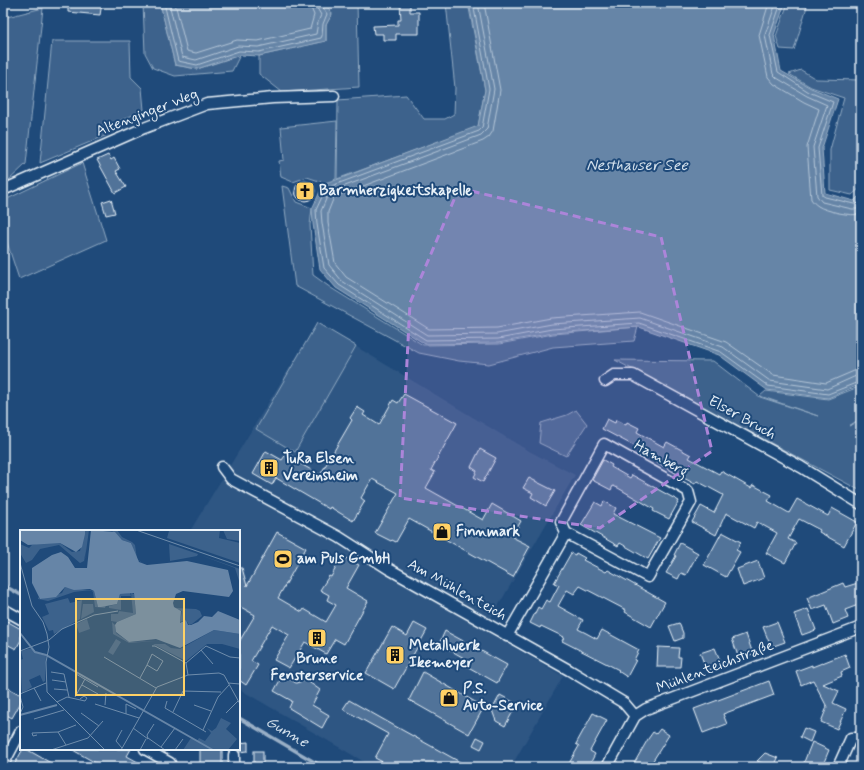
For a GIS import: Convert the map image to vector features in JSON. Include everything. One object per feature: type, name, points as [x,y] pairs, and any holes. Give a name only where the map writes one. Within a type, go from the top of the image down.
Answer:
[{"type":"street","name":"Altenginger Weg","points":[[3,190],[144,128],[207,104],[273,98],[334,96]]},
{"type":"street","name":"Elser Bruch","points":[[605,381],[614,375],[633,375],[801,467],[861,504]]},
{"type":"street","name":"Hamberg","points":[[604,444],[688,491],[691,502],[648,578],[566,533],[561,522],[604,444]]},
{"type":"street","name":"Am Mühlenteich","points":[[222,467],[231,479],[339,537],[389,569],[569,670],[624,703],[635,716]]},
{"type":"street","points":[[507,636],[566,533]]},
{"type":"street","points":[[3,609],[20,618]]},
{"type":"street","name":"Mühlenteichstraße","points":[[635,716],[646,709],[861,627]]},
{"type":"street","points":[[607,767],[635,716]]},
{"type":"street","points":[[3,765],[20,733]]},
{"type":"street","points":[[838,767],[856,738]]},
{"type":"street","points":[[147,750],[170,763]]},
{"type":"street","points":[[234,755],[234,767]]},
{"type":"highlighted area","points":[[459,188],[661,237],[712,451],[600,528],[400,498],[410,303]]},
{"type":"shaded area","points":[[143,3],[160,3],[175,65],[197,69],[240,55],[232,71],[175,76],[153,68],[145,53]]},
{"type":"shaded area","points":[[326,3],[357,3],[359,87],[282,92],[259,74],[259,56],[326,41],[326,25],[332,14]]},
{"type":"shaded area","points":[[446,3],[468,3],[485,90],[478,127],[337,179],[338,100],[406,95],[424,119],[445,119],[454,114],[455,88]]},
{"type":"shaded area","points":[[788,3],[808,3],[794,50],[780,49],[776,36]]},
{"type":"shaded area","points":[[43,8],[26,164],[7,182],[3,183],[3,18]]},
{"type":"shaded area","points":[[52,41],[130,41],[131,77],[142,88],[144,110],[108,126],[107,135],[40,163]]},
{"type":"shaded area","points":[[801,70],[816,79],[861,80],[861,187],[852,195],[830,190],[830,150],[844,98],[811,87],[789,74]]},
{"type":"shaded area","points":[[337,121],[336,179],[325,183],[307,177],[293,182],[281,177],[279,161],[284,160],[281,127]]},
{"type":"shaded area","points":[[82,163],[106,240],[19,279],[3,230],[3,201]]},
{"type":"shaded area","points":[[282,186],[289,188],[296,202],[312,208],[310,225],[313,275],[331,288],[423,345],[499,344],[553,334],[638,327],[634,341],[553,347],[489,364],[459,361],[419,353],[295,286]]},
{"type":"shaded area","points":[[317,323],[527,450],[575,475],[484,630],[563,676],[511,767],[373,767],[240,690],[240,530],[191,530]]},
{"type":"shaded area","points":[[317,323],[356,346],[295,452],[256,429]]},
{"type":"shaded area","points":[[615,360],[713,361],[760,397],[818,416],[760,396],[766,391],[828,399],[861,386],[861,418],[849,426],[861,419],[861,491]]},
{"type":"shaded area","points":[[576,410],[587,424],[566,456],[539,443],[541,423],[567,415]]},
{"type":"water","points":[[160,3],[326,3],[332,14],[326,25],[326,41],[259,56],[240,55],[197,69],[175,65]]},
{"type":"water","name":"Nesthauser See","points":[[469,3],[785,3],[774,35],[781,71],[811,88],[838,99],[822,148],[825,193],[854,201],[861,194],[861,384],[828,398],[767,390],[719,355],[639,327],[553,333],[498,343],[425,344],[336,288],[320,269],[313,224],[312,209],[323,185],[478,126],[485,90]]},
{"type":"building","points":[[68,3],[102,3],[100,15],[68,12]]},
{"type":"building","points":[[400,3],[410,3],[410,12],[419,12],[419,34],[396,34],[396,40],[383,40],[383,34],[374,34],[373,26],[398,25],[398,20],[401,20]]},
{"type":"building","points":[[108,155],[111,160],[114,158],[120,169],[116,171],[126,187],[115,193],[97,160]]},
{"type":"building","name":"Barmherzigkeitskapelle","points":[[305,181],[312,184],[315,191],[312,198],[305,201],[298,198],[295,191],[298,184]]},
{"type":"building","points":[[111,199],[115,213],[106,215],[102,202]]},
{"type":"building","points":[[404,394],[457,423],[431,470],[435,472],[426,488],[483,520],[492,504],[521,521],[512,537],[530,546],[513,577],[409,519],[396,542],[375,533],[398,493],[372,479],[361,498],[365,501],[353,521],[330,507],[329,509],[276,478],[272,485],[253,474],[266,451],[282,460],[287,453],[295,458],[294,460],[320,475],[352,420],[350,418],[357,407],[365,412],[363,415],[379,425],[393,400],[398,403]]},
{"type":"building","points":[[607,419],[615,423],[616,420],[626,425],[627,422],[639,428],[637,432],[664,447],[667,442],[691,455],[689,458],[719,474],[721,471],[751,488],[753,485],[772,495],[768,501],[789,513],[797,499],[828,516],[832,508],[857,522],[844,546],[819,532],[820,530],[799,519],[788,539],[796,543],[785,563],[766,553],[777,533],[757,522],[754,528],[726,513],[716,535],[692,522],[701,506],[714,513],[723,495],[697,481],[695,484],[680,476],[653,460],[655,457],[602,429]]},
{"type":"building","points":[[480,449],[496,458],[483,482],[474,477],[477,471],[471,467]]},
{"type":"building","points":[[603,460],[612,465],[611,467],[630,478],[632,475],[679,501],[669,519],[653,511],[654,509],[618,488],[613,486],[611,490],[592,480]]},
{"type":"building","points":[[529,478],[555,491],[546,506],[531,497],[533,493],[523,488]]},
{"type":"building","points":[[604,501],[616,508],[613,514],[660,538],[648,559],[620,543],[618,546],[581,525],[595,502],[602,506]]},
{"type":"building","points":[[277,532],[306,548],[278,598],[302,612],[304,609],[326,622],[336,605],[327,600],[329,595],[320,590],[329,576],[331,577],[342,556],[359,565],[346,588],[368,601],[344,644],[335,639],[326,654],[305,642],[289,668],[274,660],[289,635],[272,625],[251,661],[258,665],[246,685],[240,681],[240,640],[255,615],[240,607],[240,568],[242,568],[247,586]]},
{"type":"building","points":[[722,532],[741,542],[736,550],[740,552],[726,577],[704,565]]},
{"type":"building","points":[[680,543],[698,553],[686,575],[681,573],[678,579],[666,573],[676,556],[674,555]]},
{"type":"building","points":[[571,553],[575,555],[576,553],[585,558],[583,560],[606,572],[608,570],[665,602],[651,627],[625,612],[626,610],[580,586],[574,594],[567,590],[558,606],[583,620],[578,629],[597,639],[602,630],[639,650],[634,660],[636,660],[627,677],[618,671],[619,670],[562,641],[564,637],[541,626],[540,628],[530,623],[538,607],[541,609],[546,600],[550,602],[559,585],[554,583]]},
{"type":"building","points":[[758,561],[764,578],[743,586],[737,569]]},
{"type":"building","points":[[861,582],[861,604],[845,610],[848,618],[833,624],[826,605],[812,610],[807,598],[843,583],[845,587]]},
{"type":"building","points":[[808,609],[816,630],[802,635],[794,614]]},
{"type":"building","points":[[3,619],[20,628],[20,642],[16,649],[3,642]]},
{"type":"building","points":[[777,622],[785,642],[771,647],[763,627]]},
{"type":"building","name":"Metallwerk Ikemeyer","points":[[414,623],[427,630],[394,689],[366,673],[392,627],[407,636]]},
{"type":"building","points":[[679,623],[683,633],[683,638],[675,641],[669,626]]},
{"type":"building","points":[[445,631],[507,665],[497,683],[461,663],[464,658],[439,644]]},
{"type":"building","points":[[746,634],[753,654],[739,659],[732,639]]},
{"type":"building","points":[[658,647],[679,648],[678,657],[681,657],[680,667],[657,667]]},
{"type":"building","points":[[715,648],[722,665],[707,671],[700,653]]},
{"type":"building","points":[[845,654],[850,668],[841,672],[842,676],[823,684],[839,691],[833,703],[846,709],[837,729],[821,722],[827,707],[813,680],[801,685],[796,671],[812,665],[812,667]]},
{"type":"building","name":"P.S. Auto-Service","points":[[423,672],[484,707],[469,734],[409,700]]},
{"type":"building","points":[[283,675],[296,683],[306,680],[320,690],[312,705],[329,715],[322,728],[289,708],[292,701],[274,691]]},
{"type":"building","points":[[769,681],[774,695],[723,714],[727,724],[703,733],[694,709]]},
{"type":"building","points":[[3,685],[20,694],[20,704],[12,718],[3,713]]},
{"type":"building","points":[[500,695],[517,704],[505,726],[496,721],[492,710]]},
{"type":"building","points":[[349,700],[469,767],[392,767],[375,758],[388,734],[343,709]]},
{"type":"building","points":[[593,713],[607,720],[590,751],[595,754],[588,767],[567,767],[579,746],[576,744]]},
{"type":"building","points":[[804,728],[814,732],[810,742],[800,737]]},
{"type":"building","points":[[660,729],[669,735],[649,767],[632,767],[653,732],[656,734]]},
{"type":"building","points":[[477,737],[485,741],[481,749],[473,745]]},
{"type":"building","points":[[248,742],[248,751],[239,752],[240,743]]},
{"type":"building","points":[[812,742],[829,750],[822,767],[816,767],[804,762]]},
{"type":"building","points":[[22,750],[28,750],[58,767],[13,767]]},
{"type":"building","points":[[73,750],[130,750],[127,756],[147,767],[103,767]]},
{"type":"building","points":[[200,750],[222,750],[222,767],[200,767]]},
{"type":"building","points":[[254,751],[263,751],[263,765],[254,765]]},
{"type":"building","points":[[765,753],[778,758],[774,767],[757,761]]},
{"type":"waterway","name":"Gunne","points":[[3,585],[20,594]]},
{"type":"waterway","name":"Gunne","points":[[240,719],[323,767]]},
{"type":"place","name":"Barmherzigkeitskapelle","points":[[305,191]]},
{"type":"place","name":"TuRa Elsen Vereinsheim","points":[[269,468]]},
{"type":"place","name":"Finnmark","points":[[442,532]]},
{"type":"place","name":"am Puls GmbH","points":[[283,559]]},
{"type":"place","name":"Brune Fensterservice","points":[[317,638]]},
{"type":"place","name":"Metallwerk Ikemeyer","points":[[395,655]]},
{"type":"place","name":"P.S. Auto-Service","points":[[449,698]]}]
